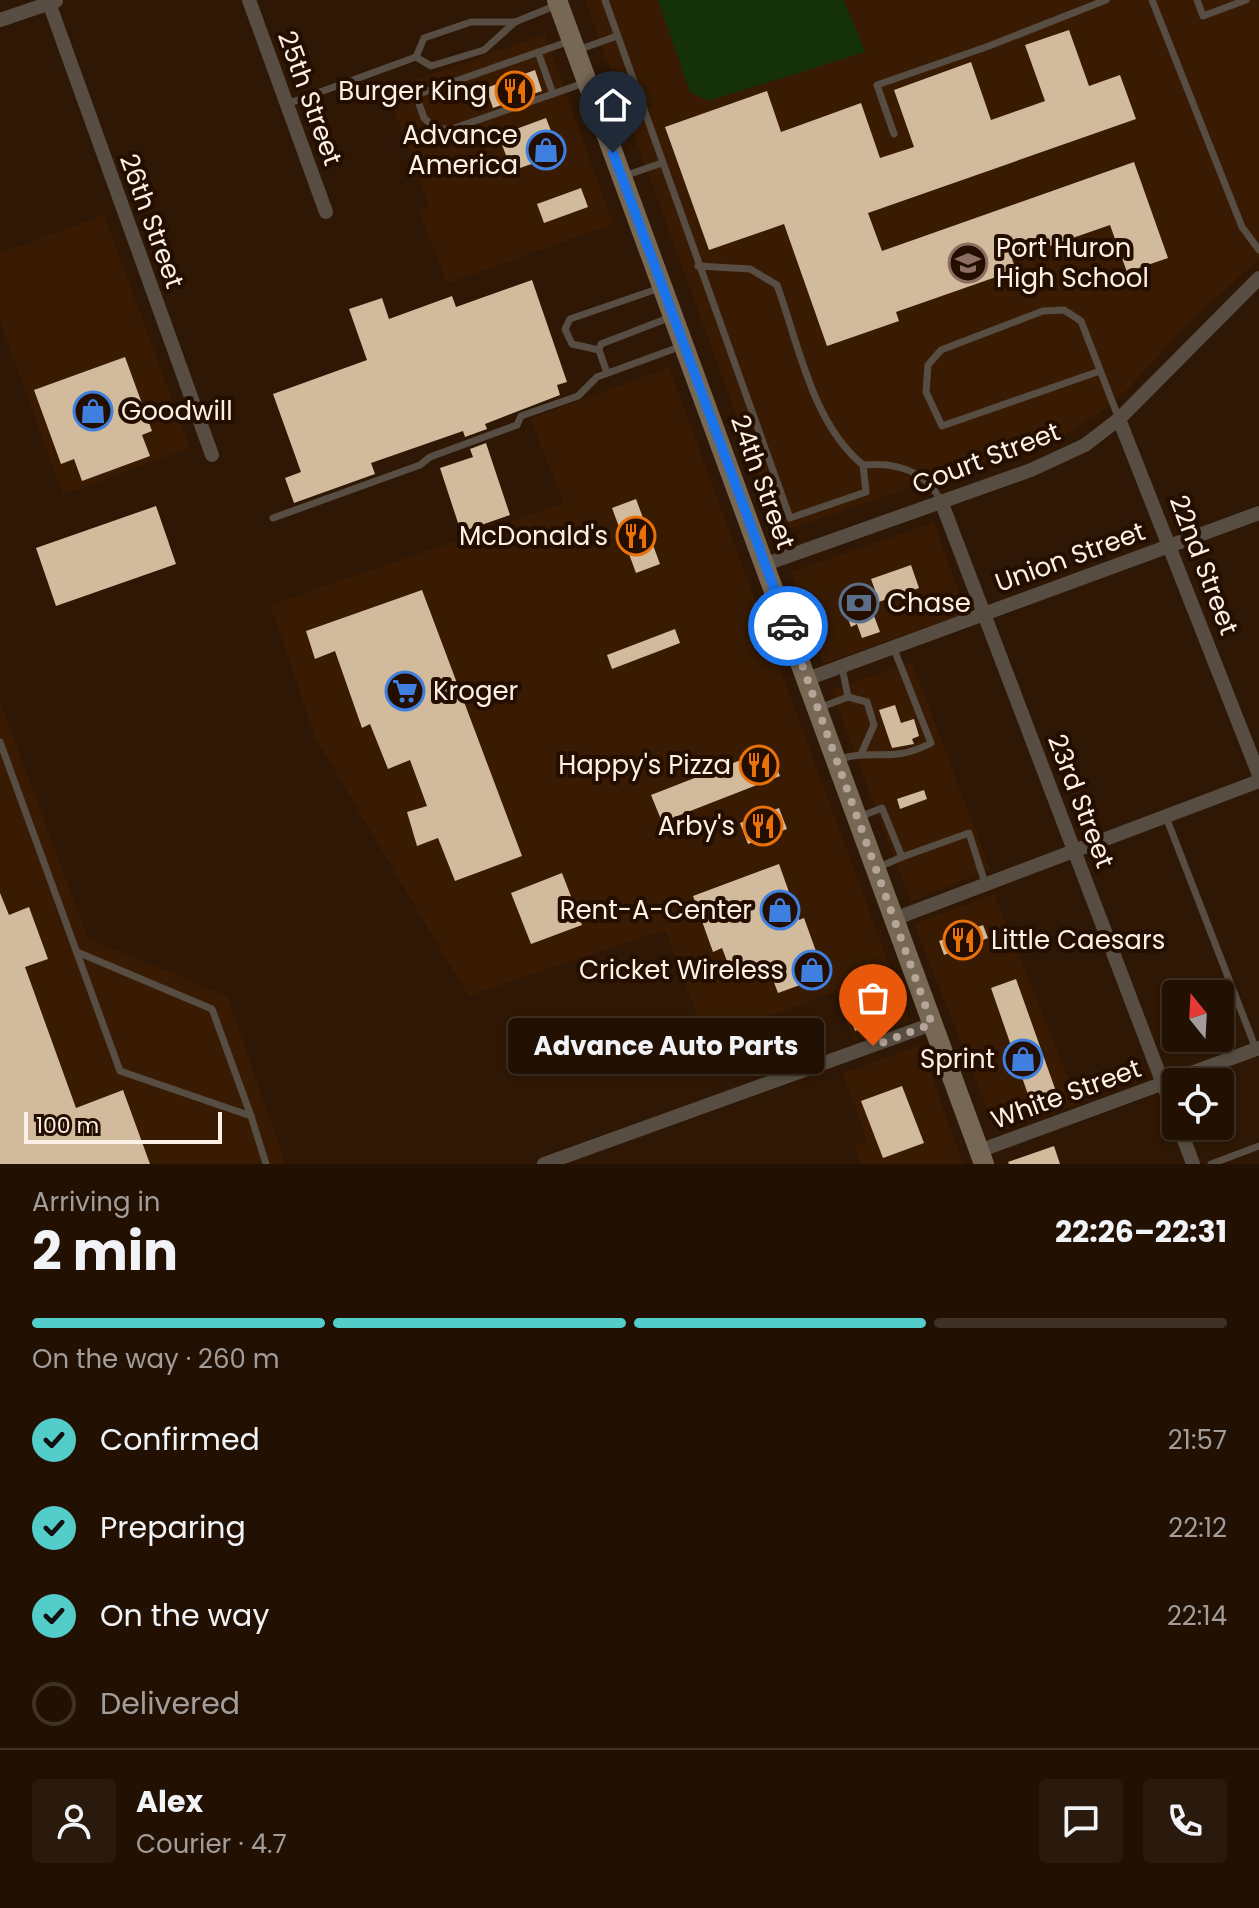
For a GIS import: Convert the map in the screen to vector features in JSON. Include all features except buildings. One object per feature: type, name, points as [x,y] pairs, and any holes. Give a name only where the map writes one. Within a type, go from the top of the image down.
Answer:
[{"type":"street","name":"25th Street","points":[[249,0],[326,212]]},
{"type":"street","points":[[0,20],[53,2]]},
{"type":"street","name":"26th Street","points":[[53,2],[212,455]]},
{"type":"street","name":"24th Street","points":[[558,2],[982,1158]]},
{"type":"street","name":"Court Street","points":[[766,564],[1059,459],[1085,445],[1119,419],[1259,278]]},
{"type":"street","name":"22nd Street","points":[[1119,419],[1259,775]]},
{"type":"street","name":"23rd Street","points":[[941,501],[1162,1080]]},
{"type":"street","name":"Union Street","points":[[807,679],[1259,513]]},
{"type":"street","points":[[894,919],[1259,781]]},
{"type":"street","points":[[544,1164],[932,1024]]},
{"type":"street","name":"White Street","points":[[1205,1068],[1258,1049]]},
{"type":"street","name":"White Street","points":[[982,1158],[1162,1083]]},
{"type":"street","points":[[1184,1140],[1193,1164]]},
{"type":"lane","points":[[605,0],[698,266],[790,518],[866,492],[863,465],[844,449],[826,422],[777,285],[750,269],[698,266]]},
{"type":"lane","points":[[894,134],[877,85],[989,46],[1106,0]]},
{"type":"lane","points":[[1152,0],[1242,227],[1259,250]]},
{"type":"lane","points":[[1197,0],[1203,16],[1246,0]]},
{"type":"lane","points":[[416,57],[431,66],[484,50],[515,22],[558,2]]},
{"type":"lane","points":[[287,104],[416,57],[424,38],[471,22],[515,22]]},
{"type":"lane","points":[[587,81],[452,129],[436,129],[424,118],[416,95],[538,52],[617,36]]},
{"type":"lane","points":[[538,52],[553,94]]},
{"type":"lane","points":[[622,177],[662,163]]},
{"type":"lane","points":[[599,350],[572,344],[565,329],[570,319],[663,287]]},
{"type":"lane","points":[[1100,371],[942,426],[926,392],[928,365],[941,350],[1043,311],[1064,310],[1081,321],[1119,419]]},
{"type":"lane","points":[[607,373],[599,350],[601,344],[674,316]]},
{"type":"lane","points":[[273,518],[420,465],[430,457],[517,425],[521,416],[578,396],[597,377],[684,345]]},
{"type":"lane","points":[[863,465],[886,463],[923,475],[941,501]]},
{"type":"lane","points":[[836,760],[862,752],[895,757],[931,743],[894,649]]},
{"type":"lane","points":[[842,667],[848,697]]},
{"type":"lane","points":[[817,709],[848,697],[867,702],[874,725],[862,752]]},
{"type":"lane","points":[[0,742],[120,1071],[251,1116]]},
{"type":"lane","points":[[857,818],[882,808],[902,857]]},
{"type":"lane","points":[[1166,817],[1258,1049]]},
{"type":"lane","points":[[875,868],[969,833],[985,883]]},
{"type":"lane","points":[[77,952],[212,1009],[266,1164]]},
{"type":"lane","points":[[1211,1164],[1259,1146]]},
{"type":"shaded area","name":"Port Huron High School","points":[[585,0],[1259,0],[1259,259],[1188,323],[1130,387],[1103,410],[1065,434],[779,533]]},
{"type":"shaded area","points":[[545,34],[613,224],[447,284],[419,211],[429,208],[387,90]]},
{"type":"shaded area","points":[[104,215],[190,448],[63,495],[0,321],[0,253]]},
{"type":"shaded area","points":[[669,367],[910,1021],[853,1042],[837,991],[706,1039],[665,930],[468,996],[316,739],[270,605],[564,503],[530,419]]},
{"type":"shaded area","points":[[934,522],[966,613],[823,664],[791,572]]},
{"type":"shaded area","points":[[912,662],[990,869],[911,902],[831,690]]},
{"type":"shaded area","points":[[0,701],[88,938],[227,996],[286,1164],[0,1164]]},
{"type":"shaded area","points":[[994,894],[1079,1104],[997,1133],[914,924]]},
{"type":"shaded area","points":[[921,1045],[963,1164],[860,1164],[854,1146],[867,1141],[843,1073]]},
{"type":"green space","points":[[658,0],[844,0],[865,52],[708,101],[690,92]]},
{"type":"way so far","points":[[788,626],[932,1024],[873,1046]]},
{"type":"place","name":"Burger King","points":[[515,91]]},
{"type":"place","name":"Advance America","points":[[546,150]]},
{"type":"place","name":"Port Huron High School","points":[[968,263]]},
{"type":"place","name":"Goodwill","points":[[93,411]]},
{"type":"place","name":"McDonald's","points":[[636,536]]},
{"type":"place","name":"Chase","points":[[859,603]]},
{"type":"place","name":"Kroger","points":[[405,691]]},
{"type":"place","name":"Happy's Pizza","points":[[759,765]]},
{"type":"place","name":"Arby's","points":[[763,826]]},
{"type":"place","name":"Rent-A-Center","points":[[780,910]]},
{"type":"place","name":"Little Caesars","points":[[963,940]]},
{"type":"place","name":"Cricket Wireless","points":[[812,970]]},
{"type":"place","name":"Advance Auto Parts","points":[[873,1046]]},
{"type":"place","name":"Sprint","points":[[1023,1059]]},
{"type":"route","points":[[613,153],[788,626]]}]
